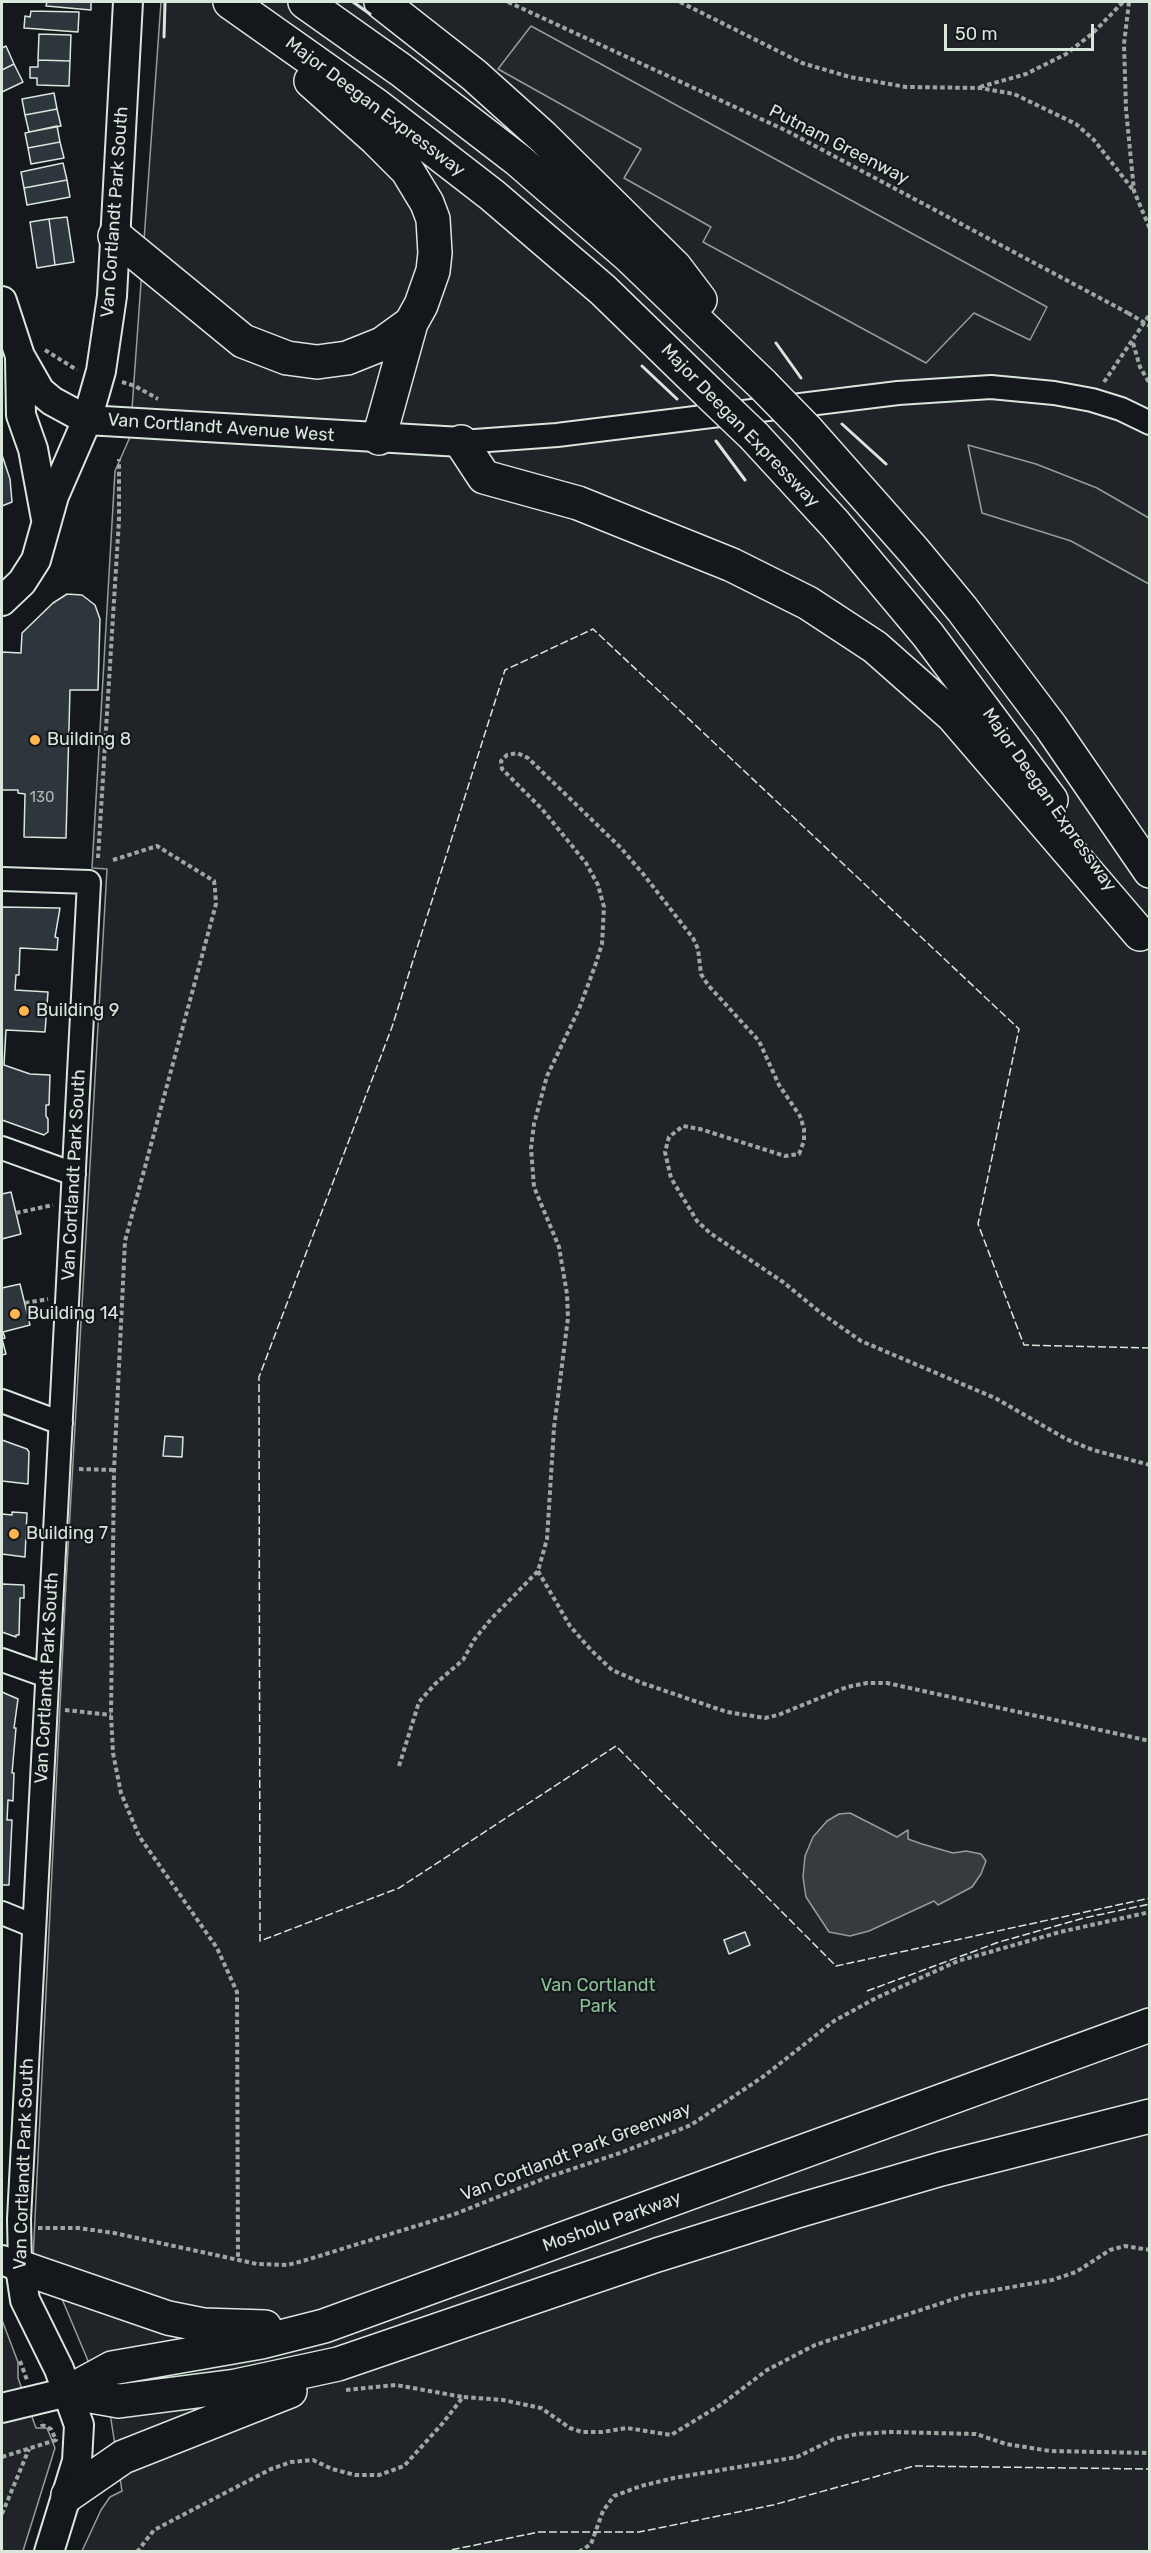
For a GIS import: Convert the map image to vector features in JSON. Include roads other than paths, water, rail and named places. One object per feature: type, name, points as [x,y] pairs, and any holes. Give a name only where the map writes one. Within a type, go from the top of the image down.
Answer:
[{"type":"highway","points":[[223,2],[376,139],[406,170],[417,186],[433,219],[435,254],[427,288],[411,323],[379,438]]},
{"type":"highway","name":"Major Deegan Expressway","points":[[230,2],[377,106],[492,195],[603,290],[753,436],[835,524],[974,693],[1059,812],[1145,942]]},
{"type":"highway","points":[[305,2],[401,70],[526,167],[630,257],[736,358],[806,429],[908,543],[975,625],[1065,746],[1149,871]]},
{"type":"highway","points":[[381,2],[508,105],[644,235],[675,267],[698,297],[736,358]]},
{"type":"highway","points":[[115,237],[243,341],[287,358],[317,362],[347,358],[382,344],[411,323]]},
{"type":"highway","points":[[461,442],[484,477],[578,503],[722,560],[808,603],[875,647],[954,716],[1145,942]]},
{"type":"highway","name":"Mosholu Parkway","points":[[68,2392],[112,2368],[261,2342],[324,2326],[1149,2025]]},
{"type":"highway","name":"Mosholu Parkway","points":[[68,2392],[119,2401],[236,2386],[339,2378],[657,2255],[951,2166],[1149,2116]]},
{"type":"highway","points":[[11,2264],[134,2307],[186,2322],[222,2326],[324,2326]]},
{"type":"highway","points":[[68,2495],[123,2457],[288,2392],[339,2378]]},
{"type":"main road","name":"Van Cortlandt Park South","points":[[87,420],[100,376],[112,296],[128,2]]},
{"type":"main road","points":[[2,301],[29,350],[40,390],[52,401],[87,420]]},
{"type":"main road","points":[[29,350],[21,415],[33,449],[47,524]]},
{"type":"main road","name":"Van Cortlandt Avenue West","points":[[2,601],[30,572],[41,548],[54,496],[87,420],[461,442]]},
{"type":"main road","name":"Van Cortlandt Park South","points":[[11,2264],[25,2300],[68,2392],[77,2415],[80,2436],[77,2461],[68,2495],[49,2552]]},
{"type":"main road","name":"Mosholu Parkway","points":[[2,2408],[68,2392]]},
{"type":"street","points":[[461,442],[557,435],[898,393],[991,387],[1054,393],[1092,400],[1121,409],[1149,423]]},
{"type":"street","name":"Van Cortlandt Park South","points":[[2,879],[89,882],[19,2219],[11,2264]]},
{"type":"street","points":[[2,1148],[74,1174]]},
{"type":"street","points":[[2,1401],[61,1423]]},
{"type":"street","points":[[2,1659],[47,1676]]},
{"type":"street","points":[[2,1913],[34,1926]]},
{"type":"place","name":"Building 8","points":[[35,740]]},
{"type":"place","name":"Building 9","points":[[24,1011]]},
{"type":"place","name":"Building 14","points":[[15,1314]]},
{"type":"place","name":"Building 7","points":[[14,1534]]},
{"type":"park label","name":"Van Cortlandt Park","points":[[598,1996]]}]
